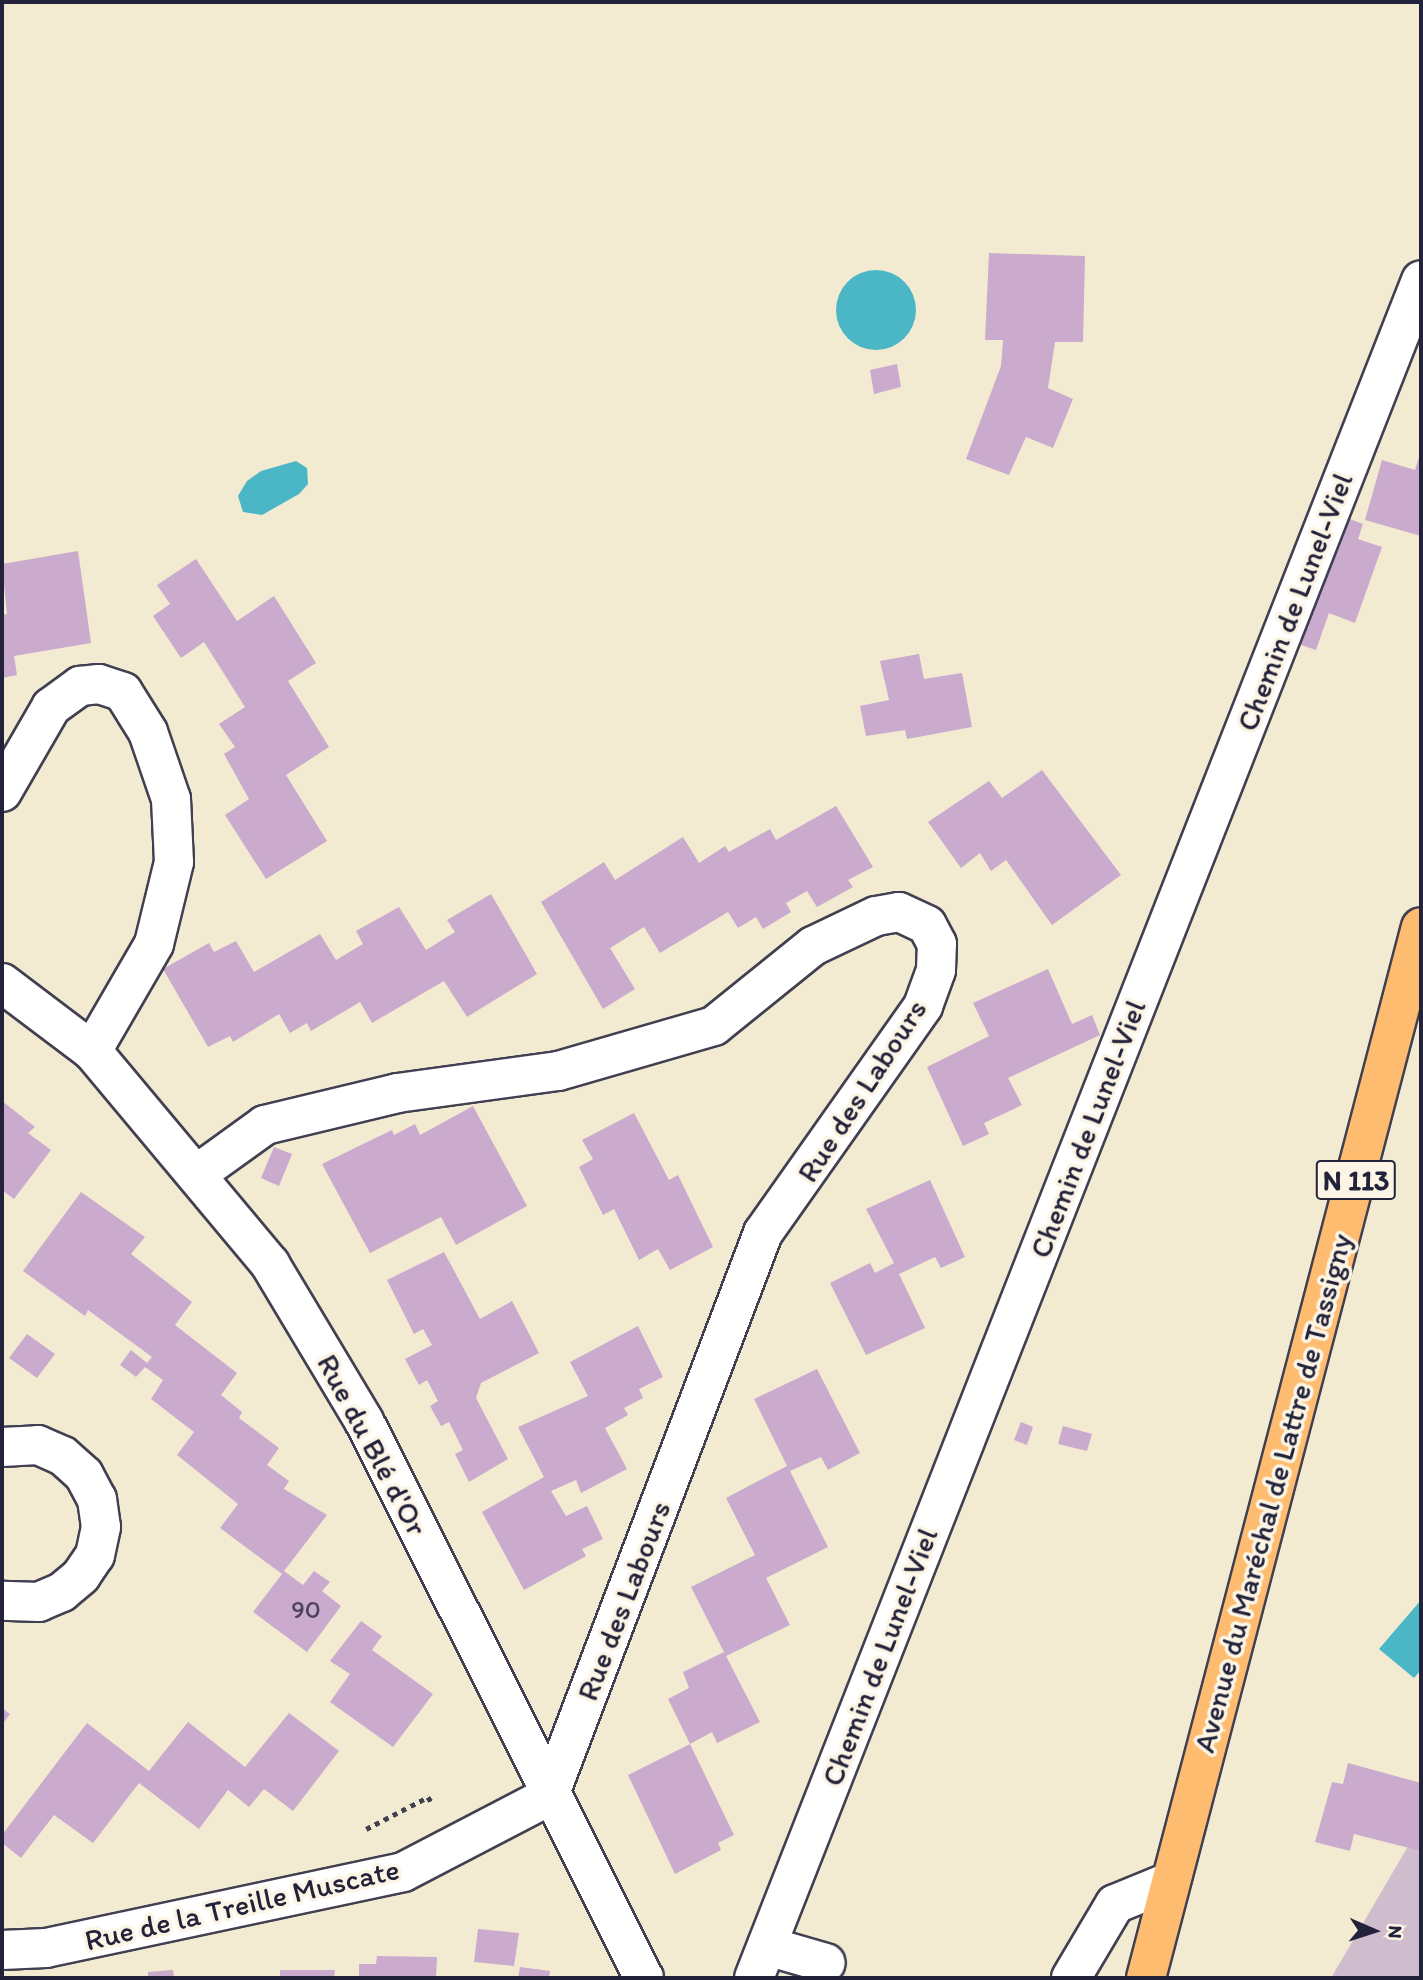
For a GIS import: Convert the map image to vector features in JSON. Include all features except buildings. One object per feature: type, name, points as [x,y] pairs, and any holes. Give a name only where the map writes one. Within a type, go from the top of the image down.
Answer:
[{"type":"main road","name":"Avenue du Maréchal de Lattre de Tassigny","points":[[1146,1978],[1421,928]]},
{"type":"street","name":"Chemin de Lunel-Viel","points":[[760,1962],[1421,280]]},
{"type":"street","points":[[2,792],[51,707],[80,686],[99,684],[122,692],[148,732],[171,799],[174,862],[154,944],[92,1051]]},
{"type":"street","name":"Rue des Labours","points":[[197,1174],[265,1125],[398,1093],[558,1071],[714,1026],[813,946],[876,916],[900,912],[928,925],[937,944],[936,970],[923,1006],[763,1233],[549,1796]]},
{"type":"street","name":"Rue du Blé d'Or","points":[[2,983],[92,1051],[270,1264],[364,1421],[549,1796],[644,1978]]},
{"type":"street","points":[[2,1447],[38,1445],[63,1456],[84,1475],[97,1499],[101,1527],[95,1555],[81,1576],[62,1592],[39,1602],[2,1601]]},
{"type":"street","name":"Rue de la Treille Muscate","points":[[2,1950],[46,1948],[403,1872],[549,1796]]},
{"type":"street","points":[[1071,1978],[1115,1905],[1169,1882]]},
{"type":"street","points":[[760,1962],[826,1963]]},
{"type":"shaded area","points":[[1421,1824],[1421,1978],[1331,1978]]},
{"type":"water","points":[[876,270],[891,273],[904,282],[913,295],[916,310],[913,325],[904,338],[891,347],[876,350],[861,347],[848,338],[839,325],[836,310],[839,295],[848,282],[861,273]]},
{"type":"water","points":[[296,461],[307,468],[308,484],[299,494],[262,515],[243,512],[238,496],[247,481],[261,471]]},
{"type":"water","points":[[1421,1600],[1421,1670],[1414,1678],[1379,1649]]}]
